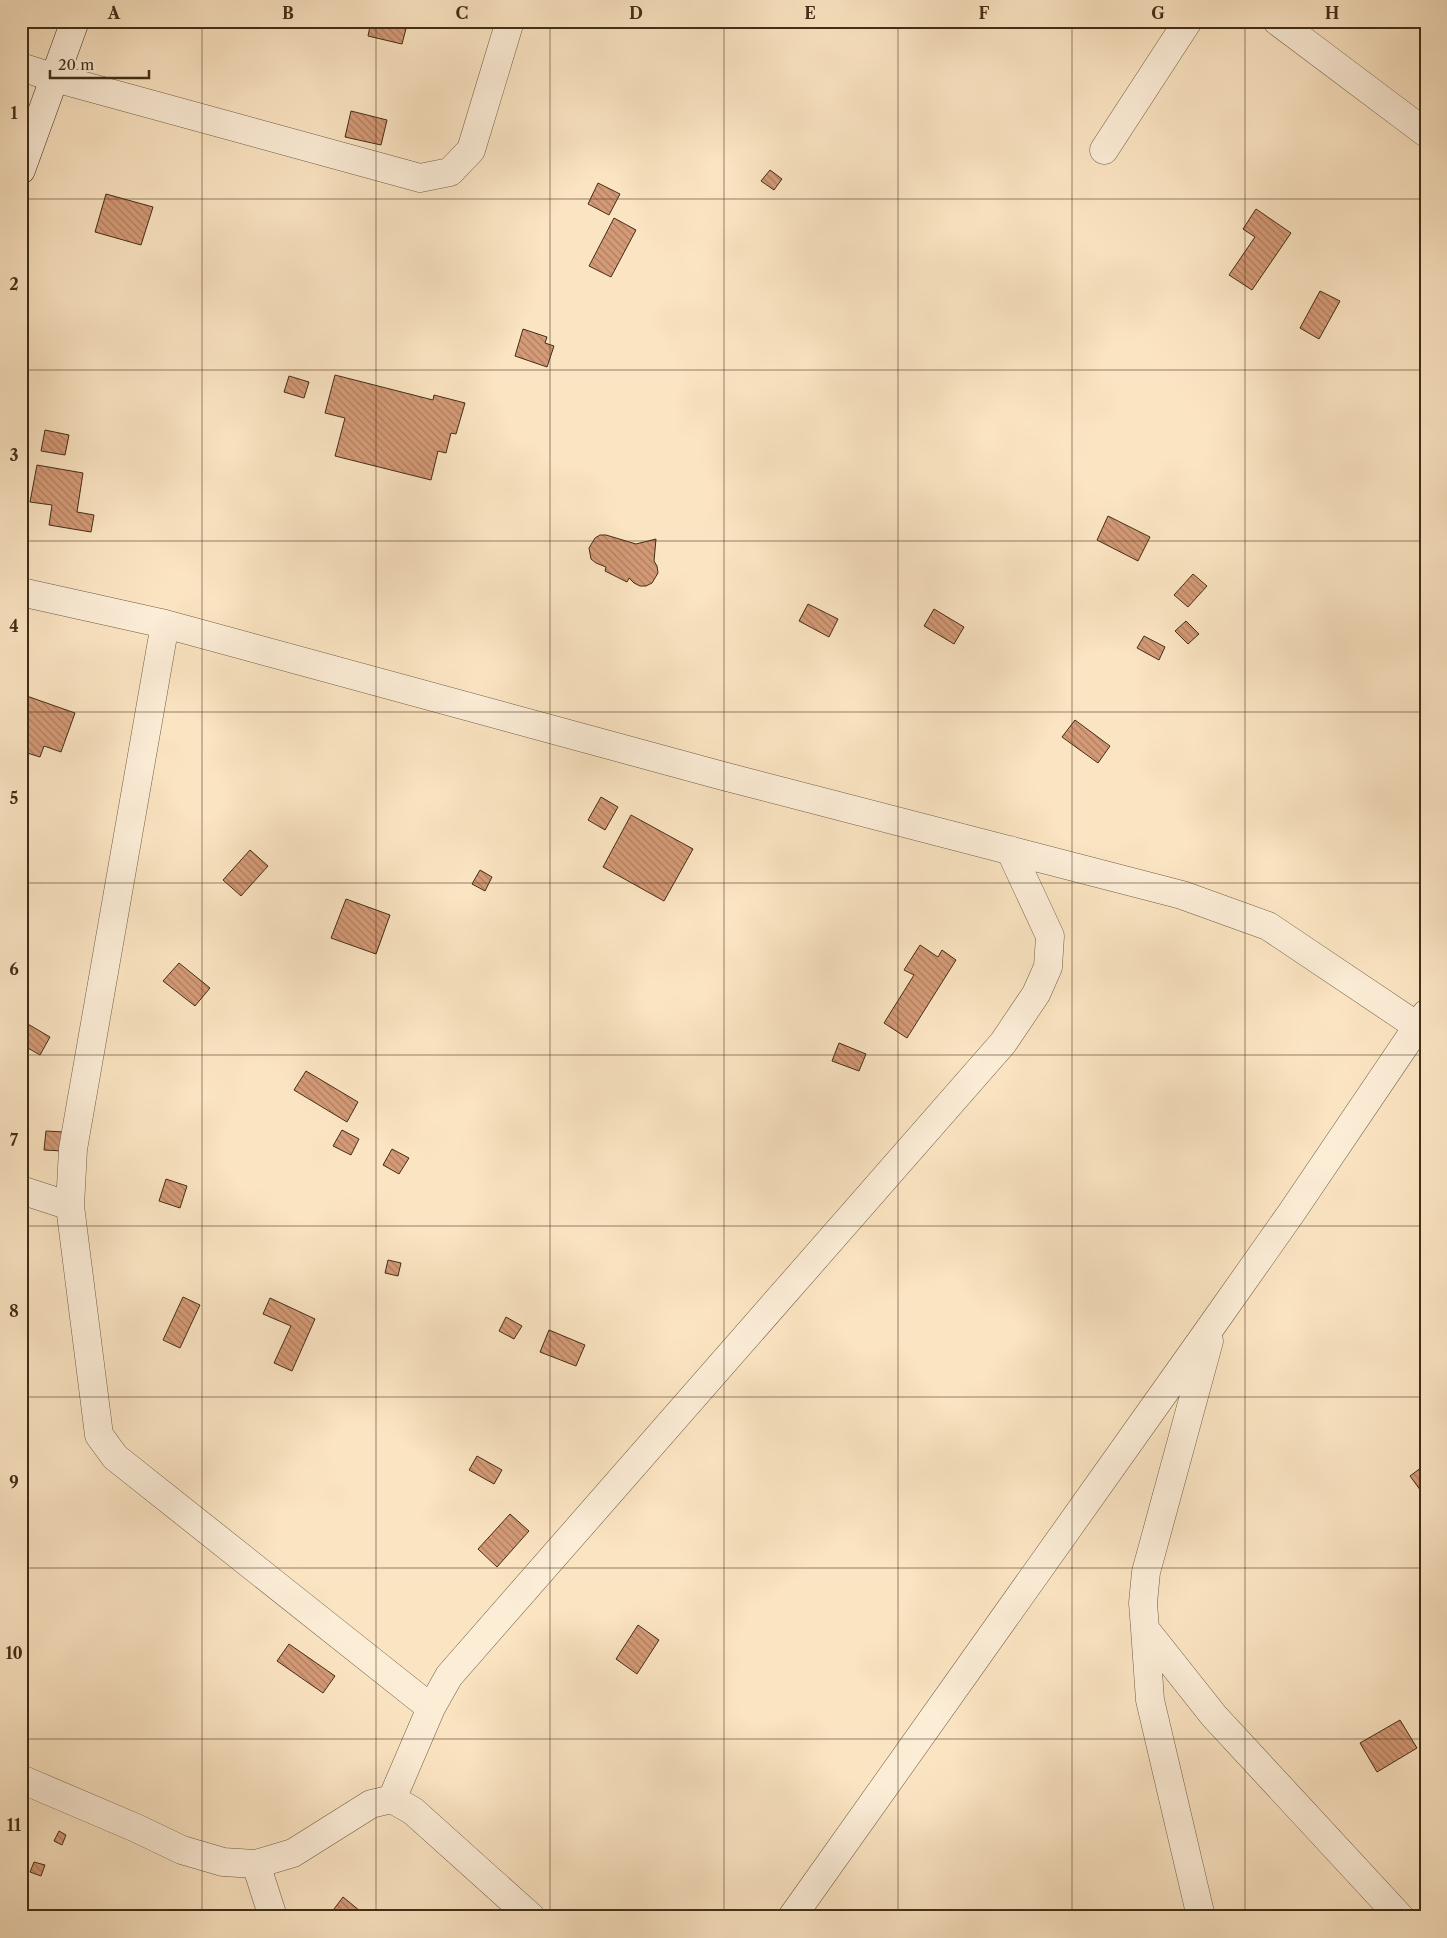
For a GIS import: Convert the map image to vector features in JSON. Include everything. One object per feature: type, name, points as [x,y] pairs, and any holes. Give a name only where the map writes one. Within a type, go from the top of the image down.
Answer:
[{"type":"street","points":[[21,170],[75,21]]},
{"type":"street","points":[[21,67],[420,178],[450,172],[471,150],[510,21]]},
{"type":"street","points":[[1104,150],[1188,21]]},
{"type":"street","points":[[1277,21],[1426,133]]},
{"type":"street","points":[[21,592],[166,624],[723,776],[1182,895],[1268,926],[1423,1024],[1213,1324],[792,1917]]},
{"type":"street","points":[[166,624],[73,1149],[70,1206],[99,1435],[115,1457],[431,1708]]},
{"type":"street","points":[[392,1799],[431,1708],[450,1676],[990,1058],[1036,994],[1048,967],[1050,936],[1010,850]]},
{"type":"street","points":[[21,1190],[70,1206]]},
{"type":"street","points":[[1201,1917],[1150,1700],[1143,1603],[1146,1572],[1213,1324]]},
{"type":"street","points":[[1145,1629],[1214,1716],[1400,1917]]},
{"type":"street","points":[[21,1779],[136,1828],[182,1850],[223,1862],[256,1864],[293,1853],[371,1804],[392,1799],[413,1811],[531,1917]]},
{"type":"street","points":[[256,1864],[273,1917]]},
{"type":"building","points":[[371,21],[408,21],[402,44],[368,36]]},
{"type":"building","points":[[351,111],[387,120],[381,145],[345,137]]},
{"type":"building","points":[[770,170],[782,179],[774,190],[761,181]]},
{"type":"building","points":[[598,183],[620,194],[609,215],[588,204]]},
{"type":"building","points":[[106,194],[153,207],[141,245],[95,232]]},
{"type":"building","points":[[1256,209],[1291,233],[1252,290],[1229,275],[1255,237],[1243,229]]},
{"type":"building","points":[[614,218],[636,230],[611,277],[589,266]]},
{"type":"building","points":[[1320,291],[1340,301],[1319,339],[1300,328]]},
{"type":"building","points":[[523,329],[547,337],[545,343],[554,346],[547,367],[515,356]]},
{"type":"building","points":[[335,375],[433,400],[434,395],[465,403],[456,434],[451,433],[446,453],[438,451],[431,480],[335,456],[345,418],[325,413]]},
{"type":"building","points":[[289,376],[309,382],[304,398],[284,392]]},
{"type":"building","points":[[45,430],[69,435],[65,455],[41,451]]},
{"type":"building","points":[[37,465],[83,473],[77,512],[94,515],[91,532],[49,525],[52,505],[30,502]]},
{"type":"building","points":[[1108,516],[1150,537],[1138,561],[1097,540]]},
{"type":"building","points":[[600,535],[636,544],[656,539],[654,561],[658,573],[652,583],[640,586],[629,578],[627,582],[605,571],[606,567],[591,559],[589,548],[595,538]]},
{"type":"building","points":[[1193,574],[1207,586],[1188,607],[1174,595]]},
{"type":"building","points":[[808,604],[838,619],[829,637],[799,621]]},
{"type":"building","points":[[934,609],[964,627],[954,644],[924,626]]},
{"type":"building","points":[[1186,621],[1199,634],[1188,644],[1175,631]]},
{"type":"building","points":[[1144,636],[1165,647],[1159,660],[1137,648]]},
{"type":"building","points":[[21,694],[75,713],[61,752],[44,746],[40,757],[21,751]]},
{"type":"building","points":[[1075,720],[1110,746],[1098,763],[1062,737]]},
{"type":"building","points":[[601,797],[618,807],[605,830],[588,820]]},
{"type":"building","points":[[631,815],[693,849],[664,901],[603,867]]},
{"type":"building","points":[[250,850],[268,866],[241,896],[223,880]]},
{"type":"building","points":[[480,870],[492,877],[485,891],[472,884]]},
{"type":"building","points":[[346,899],[390,915],[376,954],[331,938]]},
{"type":"building","points":[[920,945],[938,957],[942,950],[956,960],[907,1038],[884,1023],[914,975],[904,970]]},
{"type":"building","points":[[179,963],[210,988],[195,1006],[163,981]]},
{"type":"building","points":[[21,1020],[50,1037],[40,1055],[21,1044]]},
{"type":"building","points":[[839,1043],[866,1054],[859,1071],[832,1061]]},
{"type":"building","points":[[306,1071],[358,1102],[347,1122],[294,1090]]},
{"type":"building","points":[[342,1130],[359,1139],[351,1155],[333,1146]]},
{"type":"building","points":[[46,1131],[64,1132],[63,1151],[44,1150]]},
{"type":"building","points":[[392,1149],[409,1158],[399,1174],[383,1165]]},
{"type":"building","points":[[166,1179],[187,1186],[180,1208],[159,1201]]},
{"type":"building","points":[[388,1260],[401,1263],[398,1276],[385,1273]]},
{"type":"building","points":[[183,1297],[200,1305],[180,1348],[163,1340]]},
{"type":"building","points":[[270,1298],[315,1319],[292,1371],[274,1363],[291,1326],[263,1314]]},
{"type":"building","points":[[506,1317],[522,1326],[514,1339],[499,1331]]},
{"type":"building","points":[[549,1330],[585,1345],[576,1366],[540,1352]]},
{"type":"building","points":[[477,1456],[502,1470],[494,1484],[469,1470]]},
{"type":"building","points":[[1426,1464],[1426,1498],[1410,1476]]},
{"type":"building","points":[[510,1514],[529,1531],[497,1567],[478,1549]]},
{"type":"building","points":[[638,1625],[659,1640],[637,1674],[616,1659]]},
{"type":"building","points":[[289,1644],[335,1676],[323,1693],[277,1661]]},
{"type":"building","points":[[1400,1720],[1417,1748],[1377,1772],[1360,1743]]},
{"type":"building","points":[[59,1831],[66,1835],[62,1845],[54,1841]]},
{"type":"building","points":[[34,1862],[45,1865],[41,1876],[30,1872]]},
{"type":"building","points":[[343,1897],[360,1911],[356,1917],[328,1917]]}]
